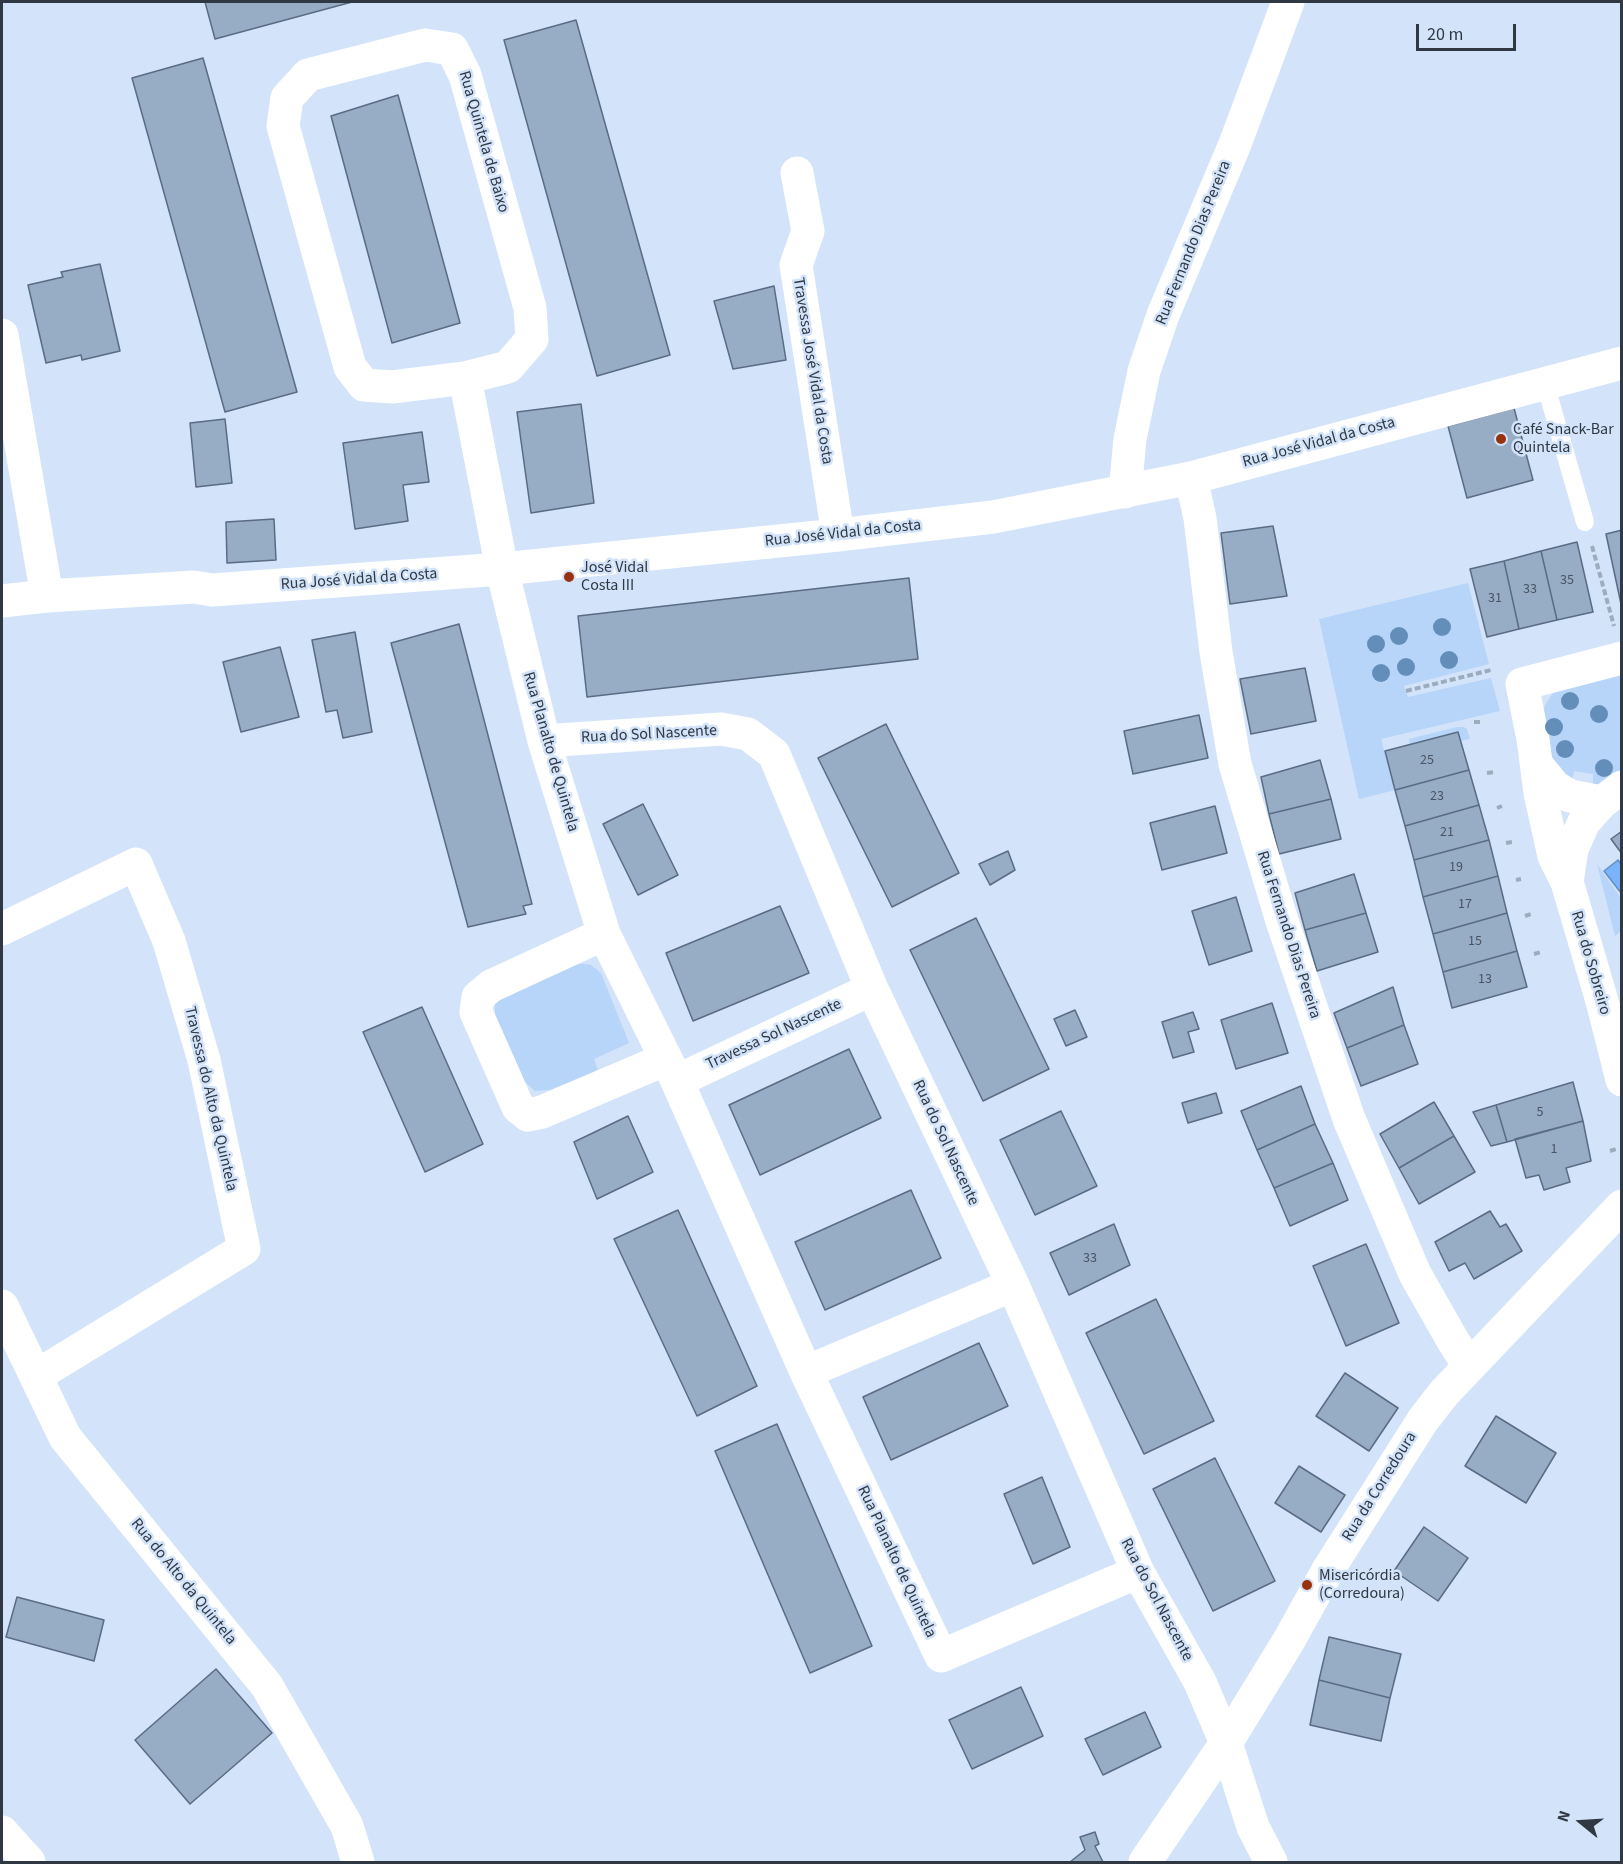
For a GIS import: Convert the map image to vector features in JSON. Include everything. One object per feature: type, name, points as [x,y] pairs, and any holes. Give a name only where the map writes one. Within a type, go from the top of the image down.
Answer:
[{"type":"main road","name":"Rua Fernando Dias Pereira","points":[[1125,492],[1130,439],[1144,371],[1159,326],[1234,144],[1288,2]]},
{"type":"main road","name":"Rua Quintela de Baixo","points":[[425,45],[452,49],[465,75],[531,308],[532,339],[508,367],[465,378],[392,387],[364,385],[350,367],[283,126],[287,98],[308,75],[425,45]]},
{"type":"main road","name":"Travessa José Vidal da Costa","points":[[797,173],[808,231],[796,265],[838,536]]},
{"type":"main road","points":[[2,335],[47,596]]},
{"type":"main road","name":"Rua José Vidal da Costa","points":[[2,601],[194,587],[212,590],[502,569],[838,536],[993,517],[1191,478],[1622,363]]},
{"type":"main road","points":[[465,378],[502,569]]},
{"type":"main road","name":"Rua Fernando Dias Pereira","points":[[1191,478],[1200,518],[1216,652],[1235,764],[1282,921],[1349,1119],[1415,1274],[1460,1352],[1471,1364]]},
{"type":"main road","name":"Rua Planalto de Quintela","points":[[502,569],[544,741],[604,934],[671,1070],[806,1372],[941,1656],[1138,1572]]},
{"type":"main road","name":"Rua do Sobreiro","points":[[1618,644],[1547,678],[1522,684],[1540,793],[1554,856],[1567,882],[1602,1001],[1622,1080]]},
{"type":"main road","name":"Rua do Sol Nascente","points":[[544,741],[721,729],[748,734],[774,754],[872,988],[1013,1285],[1138,1572],[1200,1682],[1226,1743],[1253,1827],[1271,1863]]},
{"type":"main road","name":"Rua do Sobreiro","points":[[1537,765],[1556,787],[1570,796],[1612,795]]},
{"type":"main road","name":"Rua do Sobreiro","points":[[1567,882],[1572,849],[1584,822],[1612,795]]},
{"type":"main road","name":"Travessa do Alto da Quintela","points":[[2,929],[136,864],[170,941],[201,1049],[244,1249],[36,1376]]},
{"type":"main road","points":[[604,934],[491,986],[478,997],[476,1012],[518,1107],[528,1115],[542,1112],[671,1070]]},
{"type":"main road","name":"Travessa Sol Nascente","points":[[671,1070],[872,988]]},
{"type":"main road","name":"Rua da Corredoura","points":[[1145,1863],[1226,1743],[1383,1481],[1423,1420],[1471,1364],[1622,1206]]},
{"type":"main road","points":[[806,1372],[1013,1285]]},
{"type":"main road","name":"Rua do Alto da Quintela","points":[[2,1306],[65,1437],[267,1686],[347,1826],[358,1863]]},
{"type":"main road","points":[[2,1832],[28,1863]]},
{"type":"lane","points":[[1545,383],[1585,522]]},
{"type":"path","points":[[1590,540],[1618,644]]},
{"type":"path","points":[[1406,691],[1495,669]]},
{"type":"path","points":[[1474,722],[1481,722]]},
{"type":"path","points":[[1487,773],[1494,772]]},
{"type":"path","points":[[1497,808],[1502,806]]},
{"type":"path","points":[[1506,843],[1512,842]]},
{"type":"path","points":[[1516,880],[1521,879]]},
{"type":"path","points":[[1525,916],[1530,914]]},
{"type":"path","points":[[1534,954],[1541,952]]},
{"type":"path","points":[[1610,1150],[1616,1149]]},
{"type":"shaded area","points":[[1468,583],[1489,664],[1404,686],[1408,697],[1491,678],[1500,711],[1381,739],[1395,790],[1359,799],[1319,619]]},
{"type":"shaded area","points":[[1621,669],[1621,773],[1603,786],[1593,785],[1593,774],[1574,771],[1572,782],[1556,771],[1541,724],[1545,705],[1553,693],[1569,683]]},
{"type":"shaded area","points":[[1457,727],[1467,729],[1470,739],[1461,741],[1458,732],[1410,745],[1409,739]]},
{"type":"shaded area","points":[[1597,864],[1621,898],[1621,931],[1615,936]]},
{"type":"shaded area","points":[[578,963],[591,965],[601,973],[629,1043],[594,1059],[598,1070],[550,1090],[535,1091],[525,1082],[495,1016],[495,1003],[505,994]]},
{"type":"water","points":[[1618,860],[1621,864],[1621,893],[1604,871]]},
{"type":"building","points":[[205,2],[352,2],[215,39]]},
{"type":"building","points":[[576,20],[670,355],[597,376],[504,40]]},
{"type":"building","points":[[203,58],[297,392],[225,412],[132,78]]},
{"type":"building","points":[[398,95],[460,323],[392,343],[331,116]]},
{"type":"building","points":[[100,264],[120,351],[82,360],[81,355],[46,363],[28,285],[63,277],[61,272]]},
{"type":"building","points":[[774,286],[786,360],[733,369],[714,301]]},
{"type":"building","points":[[581,404],[594,503],[531,513],[517,412]]},
{"type":"building","points":[[1514,408],[1533,480],[1467,498],[1448,426]]},
{"type":"building","points":[[225,419],[232,483],[196,487],[190,423]]},
{"type":"building","points":[[422,432],[429,482],[403,485],[408,521],[355,529],[343,443]]},
{"type":"building","points":[[274,519],[276,560],[227,563],[226,522]]},
{"type":"building","points":[[1273,526],[1287,596],[1230,604],[1221,533]]},
{"type":"building","points":[[1622,530],[1622,604],[1621,604],[1606,534]]},
{"type":"building","points":[[1577,542],[1593,612],[1557,620],[1541,551]]},
{"type":"building","points":[[1541,551],[1557,620],[1519,629],[1504,561]]},
{"type":"building","points":[[1504,561],[1519,629],[1487,637],[1470,569]]},
{"type":"building","points":[[909,578],[918,659],[587,697],[578,616]]},
{"type":"building","points":[[459,624],[532,904],[523,906],[526,914],[468,927],[391,643]]},
{"type":"building","points":[[355,632],[372,732],[343,738],[337,710],[326,712],[312,640]]},
{"type":"building","points":[[280,647],[299,717],[241,732],[223,662]]},
{"type":"building","points":[[1305,668],[1316,721],[1251,734],[1240,679]]},
{"type":"building","points":[[1199,715],[1208,758],[1133,774],[1124,731]]},
{"type":"building","points":[[886,724],[959,873],[892,907],[818,758]]},
{"type":"building","points":[[1458,732],[1469,770],[1395,790],[1385,751]]},
{"type":"building","points":[[1320,760],[1331,799],[1269,814],[1261,777]]},
{"type":"building","points":[[1469,770],[1479,805],[1405,826],[1395,790]]},
{"type":"building","points":[[1331,799],[1341,839],[1279,854],[1269,814]]},
{"type":"building","points":[[643,804],[678,875],[638,895],[603,824]]},
{"type":"building","points":[[1479,805],[1489,840],[1414,860],[1405,826]]},
{"type":"building","points":[[1215,806],[1227,853],[1162,870],[1150,823]]},
{"type":"building","points":[[1622,831],[1622,854],[1611,839]]},
{"type":"building","points":[[1489,840],[1498,876],[1423,897],[1414,860]]},
{"type":"building","points":[[1008,851],[1015,870],[990,885],[979,864]]},
{"type":"building","points":[[1354,874],[1366,913],[1305,930],[1295,893]]},
{"type":"building","points":[[1498,876],[1507,913],[1433,934],[1423,897]]},
{"type":"building","points":[[1236,897],[1252,951],[1209,965],[1192,911]]},
{"type":"building","points":[[780,906],[809,973],[693,1021],[666,953]]},
{"type":"building","points":[[1366,913],[1378,952],[1317,971],[1305,930]]},
{"type":"building","points":[[1507,913],[1517,951],[1443,972],[1433,934]]},
{"type":"building","points":[[976,918],[1049,1069],[983,1101],[910,950]]},
{"type":"building","points":[[1517,951],[1527,987],[1452,1008],[1443,972]]},
{"type":"building","points":[[1393,987],[1404,1025],[1347,1048],[1334,1013]]},
{"type":"building","points":[[1272,1003],[1288,1053],[1236,1069],[1221,1020]]},
{"type":"building","points":[[422,1007],[483,1144],[425,1172],[363,1032]]},
{"type":"building","points":[[1075,1010],[1087,1037],[1066,1046],[1054,1019]]},
{"type":"building","points":[[1193,1012],[1199,1029],[1188,1032],[1194,1052],[1173,1058],[1162,1022]]},
{"type":"building","points":[[1404,1025],[1418,1064],[1361,1086],[1347,1048]]},
{"type":"building","points":[[849,1049],[881,1118],[760,1175],[729,1105]]},
{"type":"building","points":[[1573,1082],[1583,1121],[1507,1142],[1496,1105]]},
{"type":"building","points":[[1301,1086],[1315,1124],[1257,1150],[1241,1111]]},
{"type":"building","points":[[1216,1093],[1222,1113],[1188,1123],[1182,1103]]},
{"type":"building","points":[[1434,1102],[1454,1136],[1399,1168],[1380,1134]]},
{"type":"building","points":[[1496,1105],[1507,1142],[1491,1146],[1473,1112]]},
{"type":"building","points":[[1061,1111],[1097,1186],[1035,1215],[1000,1140]]},
{"type":"building","points":[[628,1116],[653,1172],[597,1199],[574,1142]]},
{"type":"building","points":[[1583,1121],[1591,1161],[1566,1168],[1570,1182],[1544,1190],[1539,1175],[1526,1178],[1515,1139]]},
{"type":"building","points":[[1315,1124],[1333,1163],[1274,1188],[1257,1150]]},
{"type":"building","points":[[1454,1136],[1475,1172],[1419,1204],[1399,1168]]},
{"type":"building","points":[[1333,1163],[1348,1200],[1290,1226],[1274,1188]]},
{"type":"building","points":[[911,1190],[941,1258],[825,1310],[795,1242]]},
{"type":"building","points":[[678,1210],[757,1386],[697,1416],[614,1239]]},
{"type":"building","points":[[1490,1211],[1500,1227],[1506,1224],[1522,1251],[1474,1279],[1465,1263],[1449,1271],[1435,1242]]},
{"type":"building","points":[[1114,1224],[1130,1265],[1069,1295],[1050,1253]]},
{"type":"building","points":[[1366,1244],[1399,1323],[1346,1346],[1313,1266]]},
{"type":"building","points":[[1156,1299],[1214,1421],[1144,1454],[1086,1333]]},
{"type":"building","points":[[979,1343],[1008,1406],[891,1460],[863,1397]]},
{"type":"building","points":[[1345,1373],[1398,1408],[1369,1451],[1316,1416]]},
{"type":"building","points":[[1496,1416],[1556,1453],[1526,1503],[1465,1466]]},
{"type":"building","points":[[777,1424],[872,1646],[810,1673],[715,1451]]},
{"type":"building","points":[[1215,1458],[1275,1581],[1213,1611],[1153,1489]]},
{"type":"building","points":[[1299,1466],[1345,1495],[1321,1532],[1275,1503]]},
{"type":"building","points":[[1042,1477],[1070,1547],[1033,1564],[1004,1494]]},
{"type":"building","points":[[1424,1527],[1468,1558],[1438,1601],[1394,1571]]},
{"type":"building","points":[[17,1597],[104,1620],[94,1661],[6,1637]]},
{"type":"building","points":[[1329,1637],[1401,1654],[1390,1698],[1319,1680]]},
{"type":"building","points":[[216,1669],[272,1733],[190,1804],[135,1740]]},
{"type":"building","points":[[1319,1680],[1390,1698],[1381,1741],[1310,1725]]},
{"type":"building","points":[[1021,1687],[1043,1736],[972,1769],[949,1720]]},
{"type":"building","points":[[1145,1712],[1161,1747],[1103,1775],[1085,1739]]},
{"type":"building","points":[[1095,1832],[1099,1844],[1095,1846],[1103,1862],[1070,1862],[1085,1850],[1080,1837]]},
{"type":"place","name":"Café Snack-Bar Quintela","points":[[1501,439]]},
{"type":"place","name":"José Vidal Costa III","points":[[569,577]]},
{"type":"place","name":"Misericórdia (Corredoura)","points":[[1307,1585]]}]
